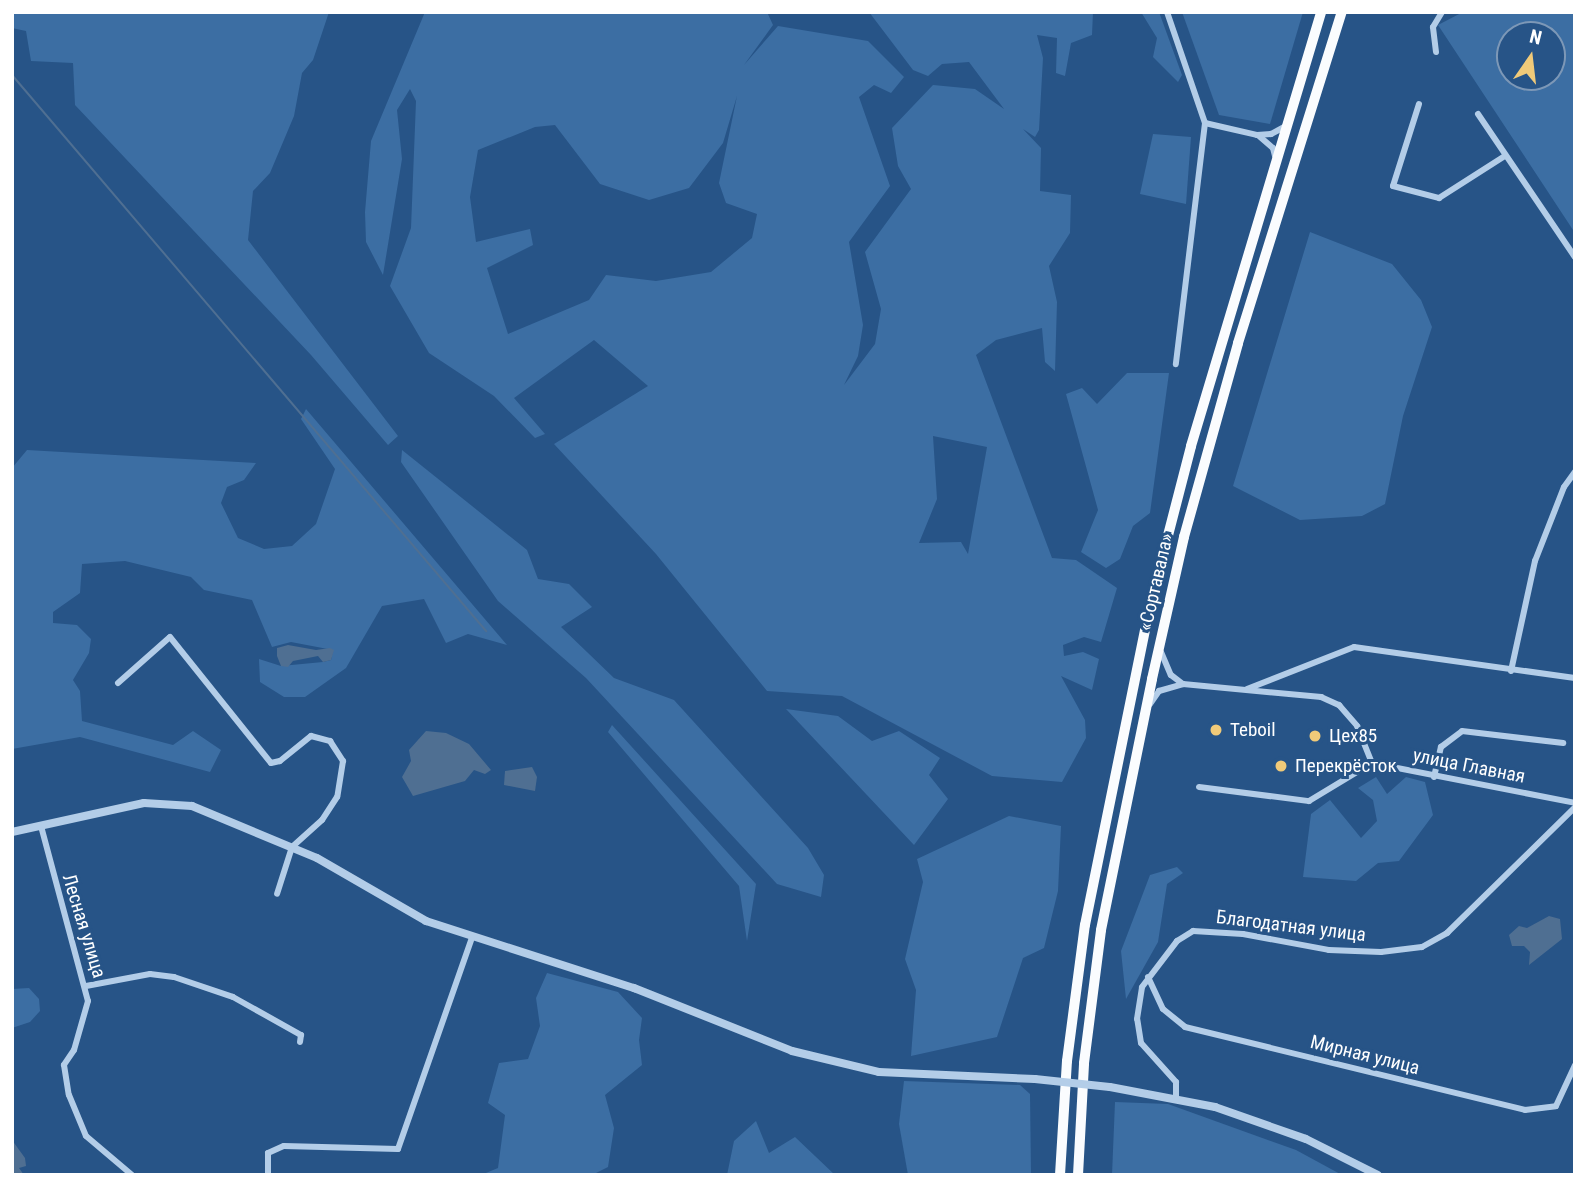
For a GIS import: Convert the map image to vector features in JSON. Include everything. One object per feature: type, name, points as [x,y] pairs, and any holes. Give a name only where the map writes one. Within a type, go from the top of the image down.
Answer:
[{"type":"highway","name":"«Сортавала»","points":[[1060,1175],[1067,1061],[1085,925],[1150,605],[1191,446],[1321,12]]},
{"type":"highway","name":"«Сортавала»","points":[[1077,1175],[1084,1063],[1101,930],[1163,629],[1238,343],[1342,12]]},
{"type":"street","points":[[1167,12],[1205,123],[1175,363]]},
{"type":"street","points":[[1436,52],[1433,27],[1441,12]]},
{"type":"street","points":[[1419,103],[1393,186],[1439,198],[1506,156]]},
{"type":"street","points":[[1478,114],[1575,257]]},
{"type":"street","points":[[1205,123],[1257,135],[1271,134],[1286,126]]},
{"type":"street","points":[[1257,135],[1273,148],[1276,158]]},
{"type":"street","points":[[1511,671],[1535,561],[1564,487],[1575,472]]},
{"type":"street","points":[[1163,629],[1163,663],[1183,684]]},
{"type":"street","points":[[118,683],[170,636],[271,763],[311,736],[330,741],[343,761],[337,797],[322,820],[292,846],[277,894]]},
{"type":"street","points":[[1244,690],[1354,647],[1575,678]]},
{"type":"street","points":[[1142,722],[1159,691],[1183,684],[1321,697],[1339,705],[1357,726],[1372,763],[1309,801],[1199,787]]},
{"type":"street","points":[[1434,776],[1441,747],[1462,731],[1563,743]]},
{"type":"street","name":"улица Главная","points":[[1372,763],[1575,805]]},
{"type":"street","points":[[12,832],[123,806],[167,802],[217,815],[292,846],[426,921],[634,988],[764,1042],[822,1060],[879,1072],[1035,1079],[1176,1098],[1295,1135],[1378,1175]]},
{"type":"street","name":"Благодатная улица","points":[[1176,1098],[1176,1082],[1142,1043],[1138,1011],[1148,977],[1177,941],[1193,931],[1244,934],[1329,950],[1381,952],[1422,947],[1447,933],[1575,805]]},
{"type":"street","name":"Лесная улица","points":[[41,825],[62,913],[86,986],[85,1017],[65,1065],[69,1095],[86,1136],[132,1175]]},
{"type":"street","points":[[268,1175],[268,1153],[284,1146],[398,1149],[472,938]]},
{"type":"street","points":[[86,986],[150,974],[174,977],[233,997],[301,1035],[300,1042]]},
{"type":"street","name":"Мирная улица","points":[[1148,977],[1163,1009],[1185,1027],[1525,1110],[1556,1107],[1575,1065]]},
{"type":"shaded area","points":[[12,12],[329,12],[313,60],[302,73],[294,116],[270,173],[253,191],[248,240],[398,436],[388,445],[311,355],[75,105],[73,63],[31,61],[26,31],[12,28]]},
{"type":"shaded area","points":[[425,12],[767,12],[773,25],[744,65],[778,26],[868,41],[904,77],[891,93],[874,85],[859,97],[890,186],[849,242],[863,325],[858,356],[844,385],[875,344],[881,309],[865,252],[911,189],[898,166],[892,128],[933,85],[975,89],[1004,109],[969,62],[942,64],[928,76],[913,70],[869,12],[1093,12],[1092,35],[1071,43],[1065,76],[1056,73],[1057,38],[1037,35],[1043,58],[1039,130],[1035,137],[1023,129],[1041,148],[1040,191],[1071,195],[1070,233],[1049,266],[1057,302],[1055,371],[1045,362],[1042,328],[996,340],[976,355],[1052,558],[1076,560],[1117,588],[1101,642],[1084,637],[1063,645],[1064,656],[1083,652],[1099,659],[1092,690],[1061,676],[1085,720],[1086,738],[1062,782],[992,776],[842,696],[767,691],[656,554],[554,444],[648,386],[594,340],[514,398],[545,434],[535,438],[494,396],[429,353],[390,286],[411,228],[416,101],[410,89],[397,110],[402,159],[383,275],[366,242],[365,212],[371,141]],"holes":[[[737,96],[719,183],[726,203],[757,214],[752,238],[711,272],[656,281],[606,275],[589,300],[508,334],[487,268],[533,245],[530,229],[476,242],[470,197],[478,150],[535,127],[555,125],[600,184],[649,200],[689,188],[723,143]],[[933,436],[987,447],[968,554],[961,542],[919,543],[937,499]]]},
{"type":"shaded area","points":[[1141,12],[1159,12],[1182,75],[1178,82],[1153,57],[1157,38]]},
{"type":"shaded area","points":[[1182,12],[1303,12],[1270,124],[1219,115]]},
{"type":"shaded area","points":[[1463,12],[1575,12],[1575,233],[1438,25]]},
{"type":"shaded area","points":[[1153,134],[1191,137],[1186,204],[1140,194]]},
{"type":"shaded area","points":[[1310,232],[1392,264],[1421,300],[1432,327],[1403,416],[1385,504],[1362,516],[1300,520],[1233,486]]},
{"type":"shaded area","points":[[1127,373],[1169,373],[1150,513],[1133,526],[1120,559],[1106,568],[1081,552],[1098,510],[1066,394],[1082,388],[1097,404]]},
{"type":"shaded area","points":[[306,409],[507,645],[468,634],[446,643],[424,599],[382,606],[346,668],[305,697],[284,697],[260,682],[259,659],[281,666],[323,662],[331,660],[333,650],[291,642],[272,647],[252,600],[204,590],[191,577],[125,561],[82,564],[80,593],[53,612],[53,623],[77,625],[91,639],[89,653],[73,680],[80,691],[82,721],[173,745],[193,731],[221,750],[210,772],[80,737],[12,749],[12,468],[27,450],[256,463],[244,480],[227,487],[221,503],[238,538],[264,549],[292,546],[316,524],[335,469],[301,419]]},
{"type":"shaded area","points":[[402,450],[527,550],[538,579],[569,584],[592,607],[561,627],[614,678],[674,700],[808,848],[824,875],[821,897],[777,884],[586,678],[498,601],[401,462]]},
{"type":"shaded area","points":[[288,645],[334,650],[331,660],[323,662],[318,656],[293,661],[288,667],[281,666],[277,648]]},
{"type":"shaded area","points":[[786,709],[838,716],[872,741],[899,731],[940,758],[929,775],[948,799],[914,845]]},
{"type":"shaded area","points":[[612,725],[756,884],[747,941],[739,886],[608,732]]},
{"type":"shaded area","points":[[426,731],[446,733],[469,744],[491,770],[485,774],[474,770],[465,781],[413,796],[402,777],[411,761],[409,750]]},
{"type":"shaded area","points":[[532,767],[537,777],[535,791],[504,785],[505,771]]},
{"type":"shaded area","points":[[1376,777],[1387,794],[1406,777],[1425,782],[1433,815],[1399,861],[1378,863],[1356,881],[1303,877],[1311,814],[1330,800],[1361,838],[1377,821],[1373,800],[1358,788]]},
{"type":"shaded area","points":[[1009,816],[1061,826],[1058,891],[1044,948],[1023,958],[997,1037],[911,1056],[916,990],[905,959],[923,882],[917,859]]},
{"type":"shaded area","points":[[1177,867],[1183,873],[1167,884],[1158,942],[1126,999],[1121,951],[1150,875]]},
{"type":"shaded area","points":[[1549,916],[1560,919],[1562,939],[1529,965],[1530,952],[1524,946],[1512,946],[1509,935],[1519,926],[1527,928]]},
{"type":"shaded area","points":[[547,973],[618,992],[642,1018],[639,1040],[642,1065],[605,1095],[614,1128],[608,1167],[592,1175],[481,1175],[498,1168],[505,1115],[488,1103],[499,1063],[528,1059],[540,1026],[536,998]]},
{"type":"shaded area","points":[[29,988],[39,999],[40,1011],[30,1022],[12,1028],[12,989]]},
{"type":"shaded area","points":[[904,1081],[1020,1085],[1030,1094],[1031,1175],[908,1175],[899,1124]]},
{"type":"shaded area","points":[[1115,1102],[1168,1104],[1296,1150],[1342,1175],[1112,1175]]},
{"type":"shaded area","points":[[756,1121],[769,1153],[795,1137],[835,1175],[727,1175],[734,1141]]},
{"type":"shaded area","points":[[12,1140],[25,1158],[26,1166],[19,1168],[24,1175],[12,1175]]},
{"type":"waterway","points":[[12,75],[486,631]]},
{"type":"place","name":"Teboil","points":[[1216,730]]},
{"type":"place","name":"Цех85","points":[[1315,736]]},
{"type":"place","name":"Перекрёсток","points":[[1281,766]]}]
